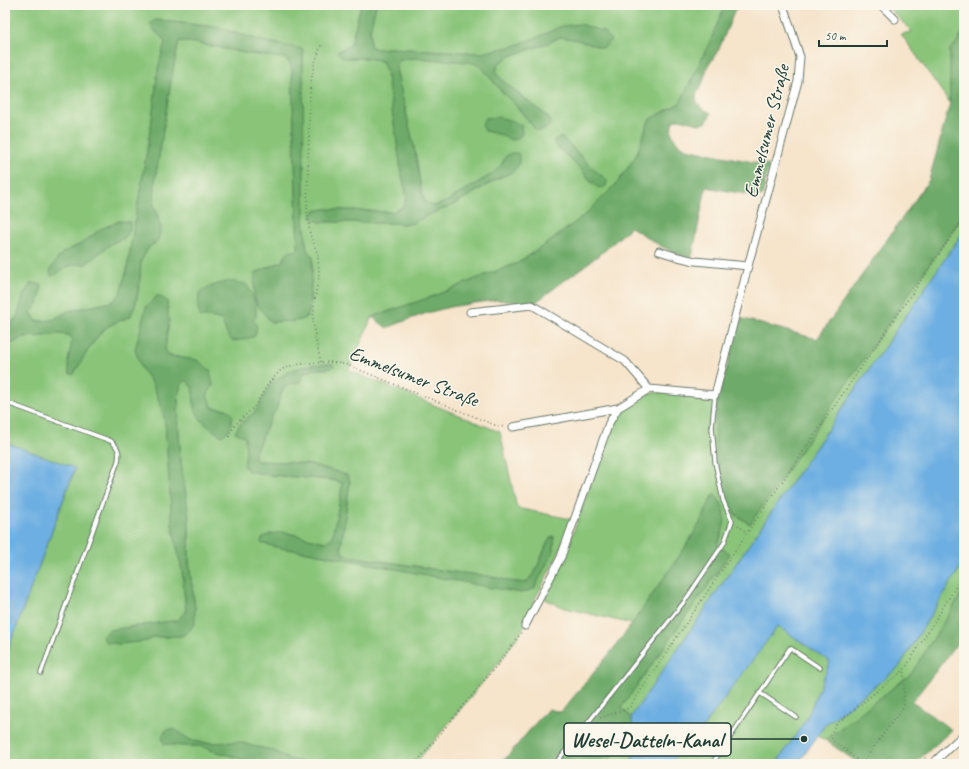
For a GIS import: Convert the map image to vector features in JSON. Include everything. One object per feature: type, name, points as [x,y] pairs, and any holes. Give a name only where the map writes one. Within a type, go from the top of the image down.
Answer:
[{"type":"street","name":"Emmelsumer Straße","points":[[715,395],[798,81],[800,57],[783,5]]},
{"type":"street","points":[[881,5],[895,19]]},
{"type":"street","points":[[659,251],[696,261],[748,266]]},
{"type":"street","points":[[470,312],[532,306],[625,362],[649,389]]},
{"type":"street","points":[[513,427],[618,408],[649,389],[715,395]]},
{"type":"street","points":[[526,626],[561,557],[609,423],[618,408]]},
{"type":"street","points":[[932,764],[964,734]]},
{"type":"lane","points":[[555,764],[684,602],[724,543],[732,521],[723,500],[715,462],[712,427],[715,395]]},
{"type":"lane","points":[[5,402],[111,442],[116,445],[119,450],[118,461],[41,673]]},
{"type":"lane","points":[[712,764],[790,648],[820,668]]},
{"type":"lane","points":[[760,693],[796,717]]},
{"type":"path","points":[[320,362],[313,319],[319,276],[318,255],[310,234],[307,212],[310,88],[314,65],[322,44]]},
{"type":"path","points":[[588,723],[629,708],[747,533],[964,218]]},
{"type":"path","name":"Emmelsumer Straße","points":[[229,437],[234,426],[255,406],[268,384],[282,370],[293,365],[320,362],[345,364],[497,426],[513,427]]},
{"type":"path","points":[[732,521],[747,533]]},
{"type":"path","points":[[904,670],[904,706],[863,764],[832,740],[830,734],[835,725],[904,670],[964,574]]},
{"type":"path","points":[[415,764],[502,659],[526,626]]},
{"type":"green space","points":[[5,5],[361,5],[351,44],[347,48],[341,49],[350,58],[368,58],[382,61],[386,70],[402,176],[407,197],[403,207],[392,212],[324,209],[319,222],[411,224],[453,205],[501,177],[511,173],[516,169],[519,159],[505,157],[502,164],[492,174],[446,202],[434,206],[425,202],[421,190],[416,156],[397,73],[396,66],[399,61],[416,58],[469,62],[480,65],[537,131],[544,130],[549,118],[503,81],[496,73],[498,64],[508,57],[548,43],[560,37],[574,39],[603,48],[562,26],[514,46],[481,53],[391,48],[376,49],[370,46],[370,30],[376,5],[725,5],[709,44],[680,103],[649,120],[636,156],[618,182],[586,214],[552,240],[518,263],[434,296],[372,317],[349,370],[500,432],[517,508],[571,519],[558,554],[535,599],[525,626],[502,659],[415,764],[312,764],[286,758],[272,750],[240,742],[204,743],[190,740],[174,729],[165,744],[201,746],[213,751],[237,757],[249,764],[5,764],[5,658],[75,469],[5,442],[5,345],[13,343],[23,337],[60,334],[70,335],[72,342],[68,361],[73,375],[90,347],[101,333],[112,324],[130,317],[136,303],[140,280],[141,261],[149,247],[158,241],[158,216],[154,206],[155,180],[179,41],[250,54],[284,58],[290,63],[292,70],[298,251],[283,261],[255,273],[265,314],[271,322],[293,321],[307,316],[309,311],[313,257],[307,250],[304,219],[303,56],[281,44],[266,42],[215,27],[155,20],[153,30],[161,36],[165,42],[158,69],[152,120],[127,269],[120,294],[112,302],[68,311],[53,320],[36,321],[31,312],[38,304],[42,285],[32,283],[24,294],[17,318],[5,328],[5,18],[7,14],[5,12]],"holes":[[[557,147],[572,147],[597,173],[607,180],[593,184]],[[120,221],[124,238],[112,243],[86,264],[77,264],[66,267],[62,253],[81,244],[101,229]],[[169,321],[165,349],[169,356],[181,357],[213,385],[207,396],[213,408],[227,409],[195,408],[193,389],[187,380],[181,384],[178,398],[179,434],[181,462],[189,517],[189,562],[195,609],[170,637],[154,637],[146,641],[119,644],[127,627],[178,620],[186,611],[182,571],[172,524],[165,421],[153,385],[142,369],[135,350],[141,330]],[[333,364],[328,369],[316,369],[304,373],[300,382],[290,384],[282,390],[277,408],[271,417],[253,457],[257,461],[288,462],[313,465],[347,476],[350,481],[341,547],[342,553],[349,556],[488,576],[524,583],[527,582],[536,570],[549,539],[554,537],[554,550],[522,593],[280,548],[262,543],[262,538],[283,532],[325,542],[332,539],[342,483],[333,480],[269,475],[249,471],[244,467],[246,453],[245,437],[238,426],[259,407],[264,397],[295,369],[311,365]]]},
{"type":"green space","points":[[361,5],[376,5],[370,30],[370,46],[376,49],[391,48],[481,53],[514,46],[562,26],[580,24],[605,32],[611,41],[603,48],[574,39],[560,37],[548,43],[508,57],[498,64],[496,73],[503,81],[549,118],[552,124],[544,130],[537,131],[480,65],[469,62],[416,58],[399,61],[396,66],[397,73],[416,156],[421,190],[425,202],[434,206],[446,202],[492,174],[502,164],[505,157],[511,153],[518,153],[518,166],[513,171],[453,205],[411,224],[319,222],[311,216],[314,211],[324,209],[392,212],[403,207],[407,197],[402,176],[386,70],[382,61],[368,58],[343,58],[337,52],[351,44]]},
{"type":"green space","points":[[725,5],[739,5],[735,10],[719,49],[707,68],[702,85],[696,95],[697,102],[701,108],[711,113],[706,123],[699,124],[679,119],[673,121],[672,134],[678,143],[686,149],[769,165],[762,197],[706,187],[692,257],[679,255],[659,245],[631,227],[603,252],[532,305],[497,300],[450,307],[427,313],[387,328],[372,317],[434,296],[518,263],[552,240],[586,214],[618,182],[636,156],[649,120],[680,103],[709,44]]},
{"type":"green space","points":[[886,5],[964,5],[964,31],[957,43],[950,49],[950,103],[901,34],[912,32]]},
{"type":"green space","points":[[155,20],[215,27],[266,42],[303,49],[304,219],[307,250],[313,257],[309,312],[303,319],[271,322],[257,305],[254,293],[255,273],[283,261],[287,252],[298,250],[292,70],[290,63],[284,58],[250,54],[179,41],[155,180],[154,206],[161,227],[158,241],[149,247],[141,261],[140,280],[136,303],[130,317],[112,324],[101,333],[90,347],[73,375],[69,373],[68,361],[72,342],[70,335],[60,334],[23,337],[13,343],[5,345],[5,328],[17,318],[24,294],[31,283],[42,285],[38,304],[31,312],[36,321],[53,320],[68,311],[112,302],[120,294],[127,269],[152,120],[158,69],[165,42],[150,24]]},
{"type":"green space","points":[[964,31],[964,214],[750,524],[734,513],[729,504],[718,467],[715,444],[715,423],[718,400],[740,318],[817,339],[929,180],[950,103],[950,49],[957,43]]},
{"type":"green space","points":[[498,117],[521,125],[522,134],[517,139],[511,140],[502,135],[485,131],[482,125],[485,118]]},
{"type":"green space","points":[[561,137],[607,180],[606,186],[602,188],[597,187],[570,158],[557,147],[553,141]]},
{"type":"green space","points":[[964,214],[964,231],[631,717],[621,708],[730,554],[717,545],[723,533],[712,497],[702,520],[684,549],[632,624],[565,608],[545,599],[562,564],[611,427],[619,413],[627,405],[644,395],[651,393],[672,393],[718,400],[716,449],[722,485],[732,510],[738,517],[750,524]]},
{"type":"green space","points":[[120,221],[130,222],[130,231],[124,238],[112,243],[86,264],[69,266],[51,276],[50,272],[53,265],[62,253],[81,244],[101,229]]},
{"type":"green space","points":[[229,281],[246,284],[253,296],[256,317],[253,320],[257,326],[255,336],[232,341],[226,332],[222,320],[211,317],[200,317],[198,308],[199,293],[208,287]]},
{"type":"green space","points":[[158,295],[167,301],[169,321],[165,349],[169,356],[197,360],[210,370],[213,385],[207,396],[213,408],[227,409],[233,416],[230,429],[222,436],[201,420],[194,408],[193,389],[187,380],[181,384],[178,398],[179,434],[181,462],[189,517],[189,562],[195,609],[195,623],[189,631],[182,636],[154,637],[146,641],[119,644],[106,642],[102,637],[109,630],[178,620],[186,611],[182,571],[172,524],[165,421],[153,385],[142,369],[135,350],[146,307]]},
{"type":"green space","points":[[333,364],[334,366],[332,368],[316,369],[304,373],[300,382],[290,384],[282,390],[277,408],[271,417],[253,457],[257,461],[288,462],[313,465],[347,475],[350,481],[341,547],[342,553],[349,556],[488,576],[524,583],[527,582],[536,570],[549,539],[554,536],[554,550],[534,589],[522,593],[503,590],[308,552],[280,548],[261,543],[262,538],[270,534],[283,532],[325,542],[332,538],[342,483],[333,480],[269,475],[249,471],[244,467],[246,453],[245,437],[235,432],[240,425],[258,408],[270,386],[276,380],[296,369],[311,365]]},
{"type":"green space","points":[[715,495],[723,507],[725,520],[717,545],[730,554],[621,708],[631,717],[633,726],[639,738],[626,736],[622,739],[607,764],[501,764],[548,709],[561,712],[610,653],[684,549],[702,520],[712,497]]},
{"type":"green space","points":[[964,561],[964,590],[911,674],[825,740],[818,736],[825,725],[899,667]]},
{"type":"green space","points":[[964,590],[964,633],[912,702],[952,730],[914,764],[857,764],[858,763],[825,740],[911,674]]},
{"type":"green space","points":[[778,625],[831,662],[807,718],[776,764],[668,764],[692,742]]},
{"type":"green space","points":[[174,729],[190,740],[204,743],[240,742],[272,750],[286,758],[312,764],[249,764],[237,757],[213,751],[201,746],[164,744],[162,737],[166,730]]},
{"type":"green space","points":[[626,736],[639,738],[631,764],[607,764],[622,739]]},
{"type":"water","points":[[964,231],[964,561],[899,667],[825,725],[798,764],[776,764],[807,718],[830,662],[778,626],[692,742],[668,764],[631,764],[639,738],[633,726],[631,717]]},
{"type":"water","points":[[5,442],[75,468],[5,658]]},
{"type":"place","name":"Wesel-Datteln-Kanal","points":[[804,739]]}]
